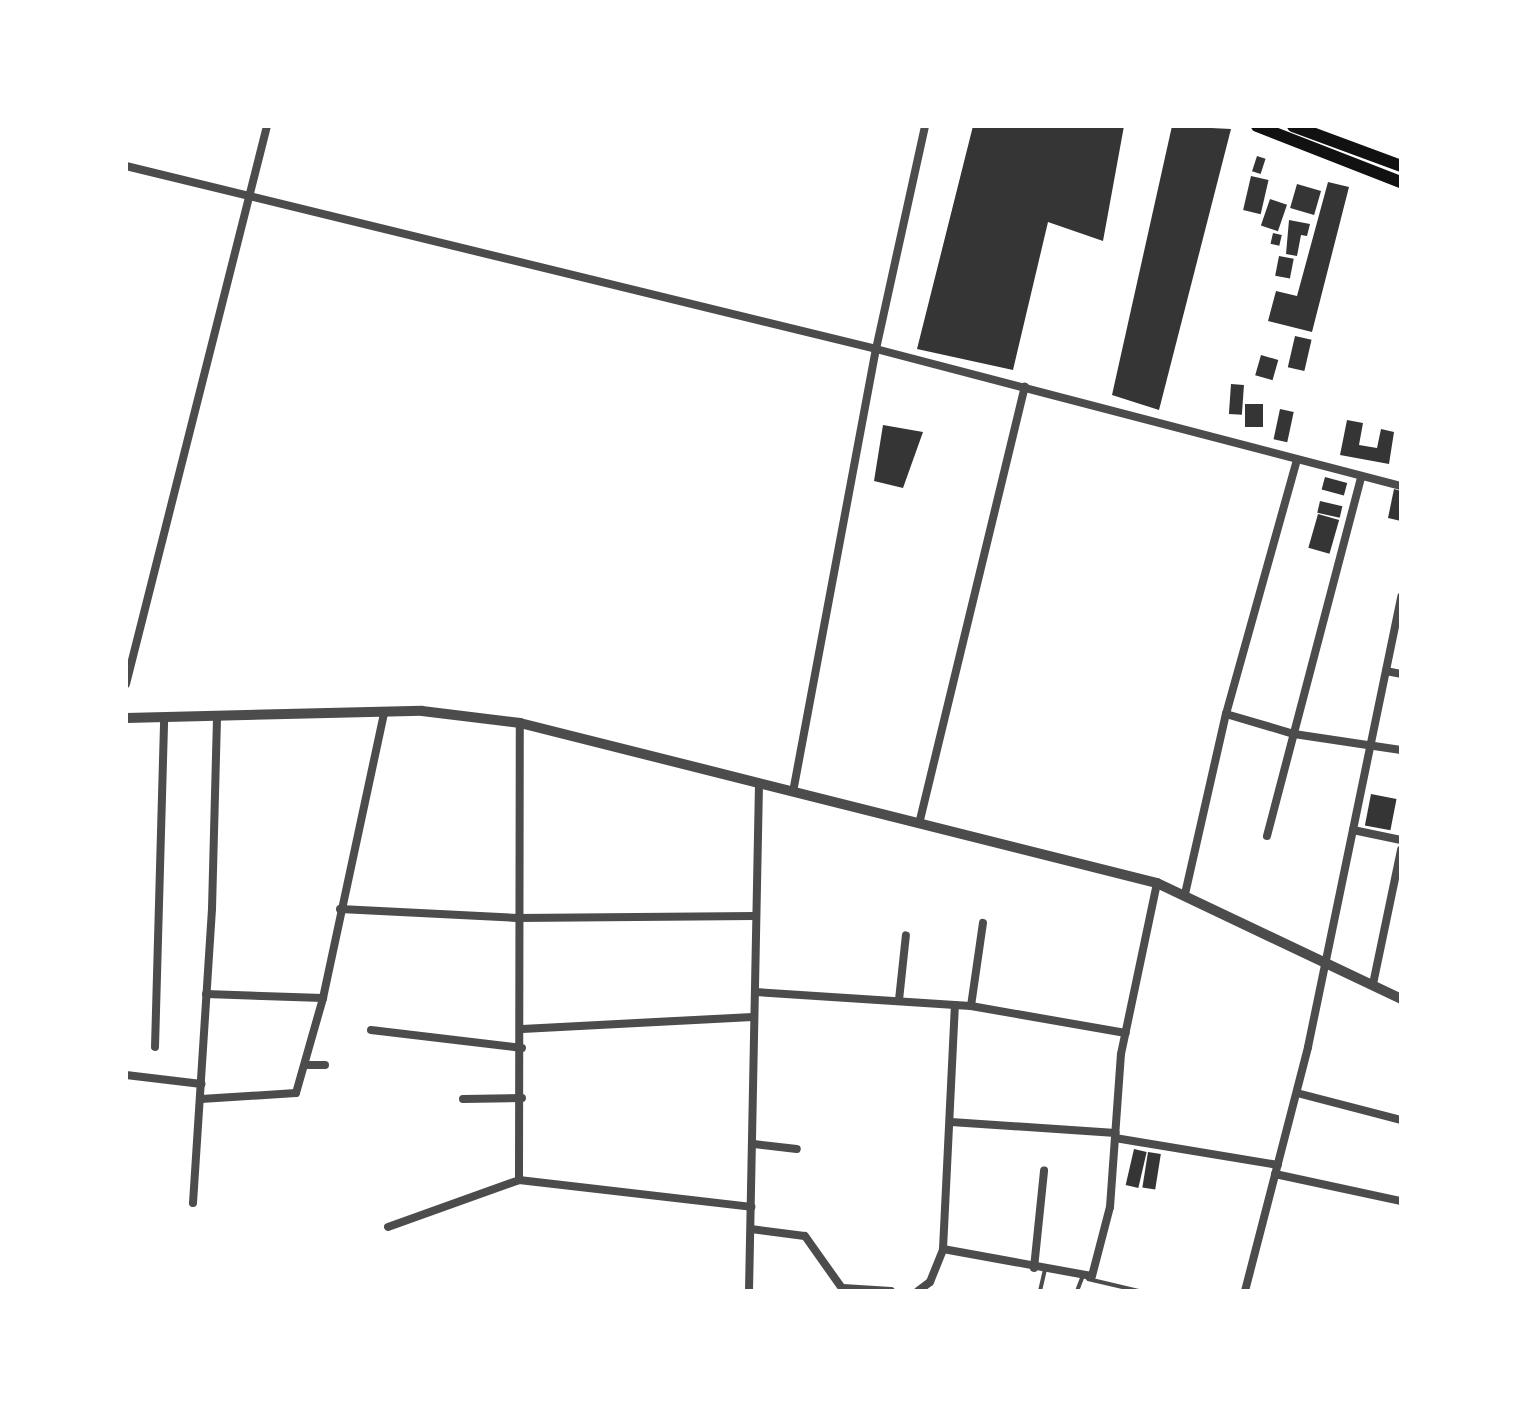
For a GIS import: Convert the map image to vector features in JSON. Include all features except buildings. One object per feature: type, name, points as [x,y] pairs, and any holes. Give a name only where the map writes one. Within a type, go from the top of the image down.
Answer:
[{"type":"main road","points":[[1257,126],[1401,182]]},
{"type":"main road","points":[[1293,126],[1401,166]]},
{"type":"street","points":[[126,684],[267,126]]},
{"type":"street","points":[[793,792],[876,349],[925,126]]},
{"type":"street","points":[[126,166],[248,199],[876,349],[1401,486]]},
{"type":"street","points":[[919,824],[1025,387]]},
{"type":"street","points":[[1185,894],[1226,714],[1297,460]]},
{"type":"street","points":[[1267,836],[1361,477]]},
{"type":"street","points":[[1245,1291],[1297,1093],[1401,601]]},
{"type":"street","points":[[1386,671],[1401,674]]},
{"type":"street","points":[[126,718],[453,711],[520,723],[1157,883],[1326,960],[1401,999]]},
{"type":"street","points":[[201,1099],[292,1097],[306,1065],[323,998],[384,713]]},
{"type":"street","points":[[1226,714],[1294,734],[1401,750]]},
{"type":"street","points":[[155,1047],[164,718]]},
{"type":"street","points":[[193,1203],[201,1099],[217,718]]},
{"type":"street","points":[[519,1180],[522,1098],[517,918],[520,723]]},
{"type":"street","points":[[749,1291],[759,785]]},
{"type":"street","points":[[1353,830],[1401,840]]},
{"type":"street","points":[[1373,984],[1401,850]]},
{"type":"street","points":[[943,1249],[1084,1278],[1092,1276],[1110,1207],[1126,1033],[1157,883]]},
{"type":"street","points":[[340,909],[517,918],[755,916]]},
{"type":"street","points":[[971,1006],[983,923]]},
{"type":"street","points":[[899,1000],[906,935]]},
{"type":"street","points":[[755,992],[971,1006],[1126,1033]]},
{"type":"street","points":[[206,994],[323,998]]},
{"type":"street","points":[[918,1291],[930,1282],[943,1249],[955,1005]]},
{"type":"street","points":[[522,1029],[753,1017]]},
{"type":"street","points":[[371,1030],[522,1048]]},
{"type":"street","points":[[306,1065],[325,1065]]},
{"type":"street","points":[[126,1075],[201,1084]]},
{"type":"street","points":[[1297,1093],[1401,1120]]},
{"type":"street","points":[[463,1099],[522,1098]]},
{"type":"street","points":[[951,1122],[1116,1136],[1276,1170],[1401,1201]]},
{"type":"street","points":[[754,1144],[797,1149]]},
{"type":"street","points":[[1034,1268],[1044,1171]]},
{"type":"street","points":[[388,1227],[519,1180],[751,1207]]},
{"type":"street","points":[[751,1229],[805,1236],[844,1290],[891,1291]]},
{"type":"lane","points":[[1040,1291],[1045,1270]]},
{"type":"lane","points":[[1065,1291],[1077,1291],[1084,1278],[1139,1291]]}]
